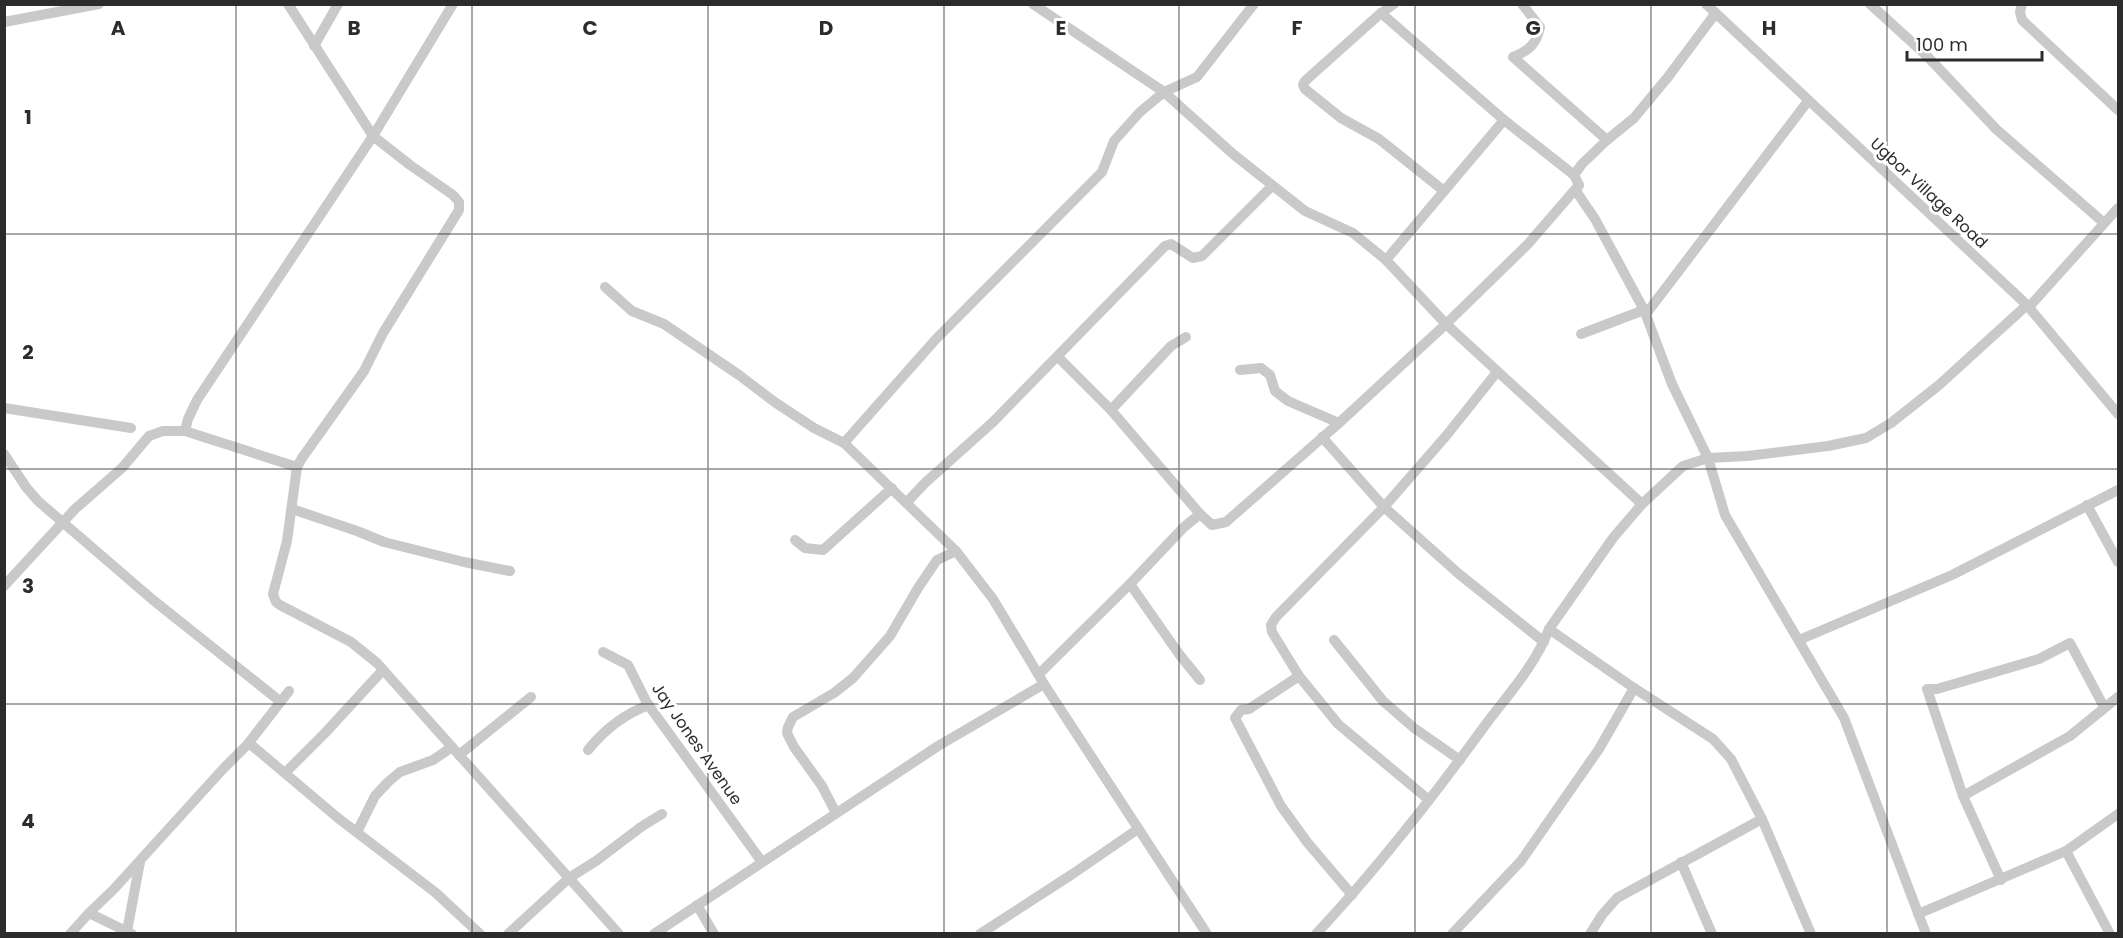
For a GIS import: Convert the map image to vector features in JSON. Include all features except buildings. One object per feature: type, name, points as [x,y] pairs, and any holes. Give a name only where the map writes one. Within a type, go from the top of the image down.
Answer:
[{"type":"street","points":[[4,22],[99,4]]},
{"type":"street","points":[[288,4],[373,136],[453,195],[459,202],[459,210],[383,333],[364,371],[326,422],[297,467],[287,541],[273,594],[276,602],[286,610],[351,642],[383,670],[619,933]]},
{"type":"street","points":[[314,46],[338,4]]},
{"type":"street","points":[[185,431],[197,400],[213,374],[373,136],[453,4]]},
{"type":"street","points":[[1033,4],[1164,92],[1233,154],[1305,211],[1353,233],[1386,260],[1446,324],[1642,504]]},
{"type":"street","points":[[844,443],[936,339],[1102,172],[1114,141],[1140,112],[1164,92],[1197,77],[1254,4]]},
{"type":"street","points":[[1394,4],[1381,13],[1303,85],[1305,90],[1341,118],[1379,139],[1444,191]]},
{"type":"street","points":[[1522,4],[1540,27],[1537,40],[1527,50],[1513,57],[1607,140]]},
{"type":"street","name":"Ugbor Village Road","points":[[1706,4],[2028,306],[2118,414]]},
{"type":"street","points":[[1870,4],[1927,56],[1996,129],[2103,222]]},
{"type":"street","points":[[2022,4],[2020,12],[2022,20],[2118,110]]},
{"type":"street","points":[[1381,13],[1577,180]]},
{"type":"street","points":[[1715,14],[1634,118],[1582,164],[1576,191],[1595,219],[1645,312],[1672,384],[1708,458],[1725,514],[1844,718],[1926,933]]},
{"type":"street","points":[[1581,333],[1645,312],[1808,101]]},
{"type":"street","points":[[1386,260],[1504,120]]},
{"type":"street","points":[[1058,357],[1111,410],[1200,514],[1212,525],[1226,522],[1339,423],[1446,324],[1528,244],[1577,180]]},
{"type":"street","points":[[907,502],[993,422],[1165,246],[1171,244],[1193,258],[1202,256],[1272,186]]},
{"type":"street","points":[[1316,933],[1352,895],[1460,760],[1516,684],[1544,642],[1549,629],[1613,538],[1642,504],[1683,466],[1708,458],[1747,456],[1828,446],[1866,438],[1891,423],[1939,385],[2028,306],[2118,208]]},
{"type":"street","points":[[605,287],[632,311],[664,324],[814,428],[844,443],[956,551],[993,599],[1138,829],[1207,933]]},
{"type":"street","points":[[1111,410],[1171,346],[1186,337]]},
{"type":"street","points":[[1240,370],[1260,368],[1270,375],[1275,391],[1288,400],[1339,423]]},
{"type":"street","points":[[1429,800],[1338,724],[1299,676],[1272,632],[1271,625],[1276,617],[1384,507],[1446,436],[1497,372]]},
{"type":"street","points":[[4,408],[131,428]]},
{"type":"street","points":[[4,586],[75,509],[122,468],[149,435],[164,431],[185,431],[297,467]]},
{"type":"street","points":[[1322,437],[1384,507],[1459,574],[1544,642]]},
{"type":"street","points":[[4,454],[38,501],[153,600],[281,702]]},
{"type":"street","points":[[795,540],[805,548],[823,550],[892,488]]},
{"type":"street","points":[[1798,640],[1952,575],[2118,490]]},
{"type":"street","points":[[2087,505],[2118,562]]},
{"type":"street","points":[[292,509],[384,542],[510,572]]},
{"type":"street","points":[[654,933],[1042,679],[1184,527],[1200,514]]},
{"type":"street","points":[[836,813],[822,786],[794,747],[788,733],[789,722],[793,717],[834,693],[853,678],[890,636],[937,561],[956,551]]},
{"type":"street","points":[[1130,584],[1200,680]]},
{"type":"street","points":[[1549,629],[1713,739],[1731,759],[1762,819],[1811,933]]},
{"type":"street","points":[[1334,640],[1383,701],[1414,728],[1460,760]]},
{"type":"street","points":[[2001,880],[1963,796],[1927,689],[1937,689],[2039,659],[2070,643],[2104,707]]},
{"type":"street","name":"Jay Jones Avenue","points":[[603,652],[628,665],[649,705],[762,862]]},
{"type":"street","points":[[286,772],[383,670]]},
{"type":"street","points":[[1299,676],[1249,709],[1241,710],[1235,718],[1281,806],[1307,842],[1352,895]]},
{"type":"street","points":[[1456,932],[1521,861],[1599,749],[1634,688]]},
{"type":"street","points":[[70,933],[97,908],[249,743],[290,691]]},
{"type":"street","points":[[357,832],[375,796],[400,772],[456,751],[531,697]]},
{"type":"street","points":[[1963,796],[2070,736],[2118,697]]},
{"type":"street","points":[[588,750],[615,723],[632,711],[649,705]]},
{"type":"street","points":[[249,743],[357,832],[436,893],[480,933]]},
{"type":"street","points":[[1918,914],[2066,851],[2118,813]]},
{"type":"street","points":[[508,933],[569,878],[662,814]]},
{"type":"street","points":[[1590,933],[1617,897],[1762,819]]},
{"type":"street","points":[[980,933],[1138,829]]},
{"type":"street","points":[[2066,851],[2110,933]]},
{"type":"street","points":[[89,913],[130,932],[140,861]]},
{"type":"street","points":[[1681,862],[1712,933]]},
{"type":"street","points":[[697,905],[714,933]]}]
